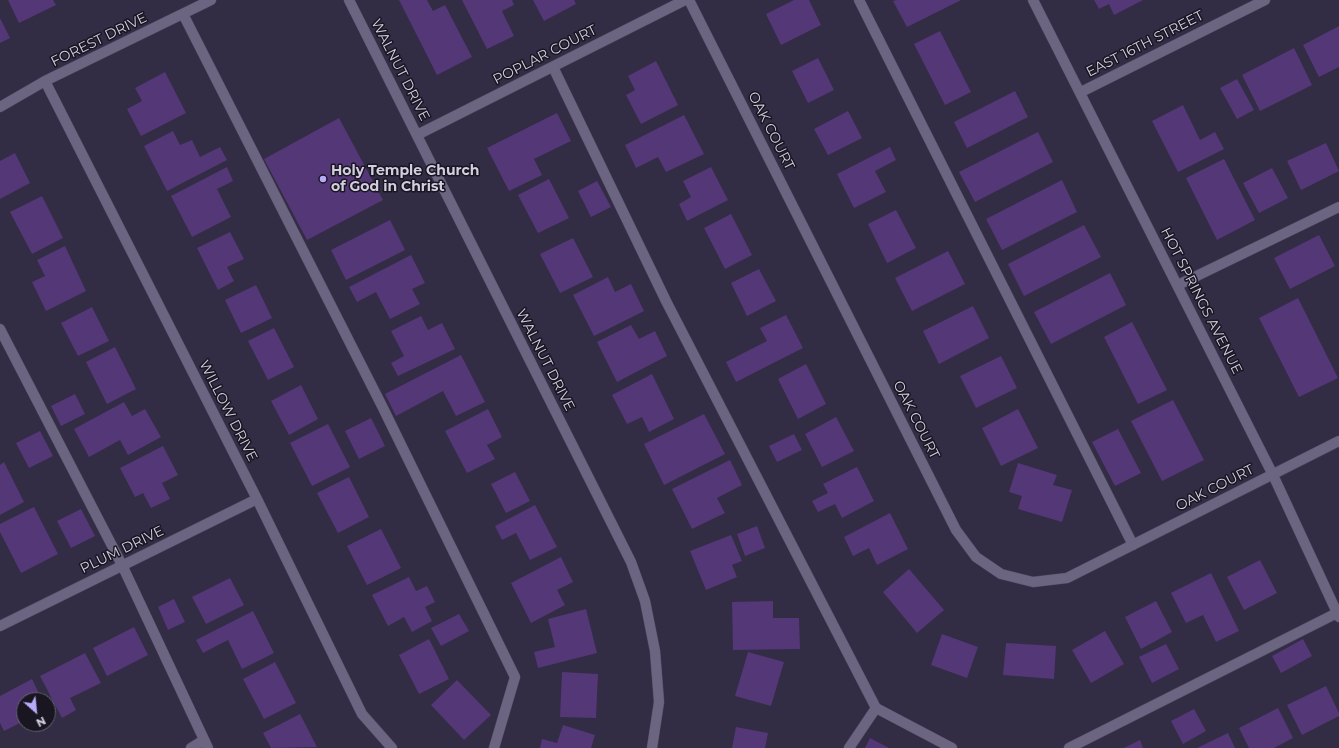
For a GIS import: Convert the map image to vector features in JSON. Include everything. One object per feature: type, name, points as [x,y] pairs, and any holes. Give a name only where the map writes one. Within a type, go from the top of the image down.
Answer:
[{"type":"street","name":"FOREST DRIVE","points":[[0,107],[45,81],[211,0]]},
{"type":"street","name":"WALNUT DRIVE","points":[[349,0],[631,562],[645,601],[655,651],[659,702],[652,748]]},
{"type":"street","name":"POPLAR COURT","points":[[417,135],[685,0]]},
{"type":"street","name":"OAK COURT","points":[[689,0],[956,530],[976,558],[1001,574],[1033,582],[1068,578],[1339,441]]},
{"type":"street","points":[[859,0],[1133,545]]},
{"type":"street","name":"HOT SPRINGS AVENUE","points":[[1033,0],[1081,92],[1273,475],[1338,614]]},
{"type":"street","name":"EAST 16TH STREET","points":[[1081,92],[1265,0]]},
{"type":"street","points":[[182,14],[382,406],[515,677],[494,748]]},
{"type":"street","points":[[553,66],[666,301],[876,708],[952,748]]},
{"type":"street","name":"WILLOW DRIVE","points":[[45,81],[257,499],[362,714],[392,748]]},
{"type":"street","points":[[1178,285],[1339,207]]},
{"type":"street","points":[[0,329],[122,565],[206,744],[191,748]]},
{"type":"street","name":"PLUM DRIVE","points":[[0,626],[257,499]]},
{"type":"street","points":[[1069,748],[1338,614]]},
{"type":"street","points":[[849,748],[876,708]]},
{"type":"building","points":[[8,0],[53,0],[56,5],[19,23]]},
{"type":"building","points":[[399,0],[427,0],[433,11],[445,5],[472,57],[437,75]]},
{"type":"building","points":[[462,0],[512,0],[514,5],[502,11],[514,36],[487,49]]},
{"type":"building","points":[[533,0],[574,0],[576,4],[544,21]]},
{"type":"building","points":[[794,0],[809,0],[821,25],[781,45],[766,14]]},
{"type":"building","points":[[961,0],[907,27],[893,1]]},
{"type":"building","points":[[1094,0],[1143,0],[1114,15],[1109,4],[1099,9]]},
{"type":"building","points":[[0,18],[10,38],[0,43]]},
{"type":"building","points":[[1339,26],[1339,67],[1319,77],[1303,45]]},
{"type":"building","points":[[940,31],[971,92],[945,105],[914,44]]},
{"type":"building","points":[[1294,48],[1312,85],[1260,111],[1242,75]]},
{"type":"building","points":[[818,58],[834,90],[808,103],[792,71]]},
{"type":"building","points":[[656,61],[678,105],[641,124],[626,95],[635,90],[628,76]]},
{"type":"building","points":[[165,72],[186,113],[141,136],[127,109],[142,101],[135,88]]},
{"type":"building","points":[[1237,79],[1254,110],[1237,119],[1220,88]]},
{"type":"building","points":[[1015,91],[1028,117],[967,148],[954,122]]},
{"type":"building","points":[[1183,105],[1200,140],[1215,132],[1224,149],[1178,172],[1152,121]]},
{"type":"building","points":[[848,111],[862,138],[828,155],[814,129]]},
{"type":"building","points":[[557,113],[571,141],[534,159],[542,175],[509,191],[487,148]]},
{"type":"building","points":[[684,115],[704,154],[666,172],[658,157],[636,168],[625,145]]},
{"type":"building","name":"Holy Temple Church of God in Christ","points":[[339,118],[383,200],[307,240],[264,159]]},
{"type":"building","points":[[173,131],[180,145],[192,140],[200,157],[220,147],[227,160],[167,191],[144,146]]},
{"type":"building","points":[[1038,132],[1053,162],[975,202],[959,172]]},
{"type":"building","points":[[1326,143],[1339,171],[1301,190],[1287,161]]},
{"type":"building","points":[[890,147],[896,160],[875,171],[886,192],[854,208],[837,174]]},
{"type":"building","points":[[15,153],[30,183],[0,199],[0,161]]},
{"type":"building","points":[[1224,159],[1255,220],[1217,240],[1186,178]]},
{"type":"building","points":[[227,167],[233,181],[217,189],[231,217],[192,237],[171,196]]},
{"type":"building","points":[[711,167],[728,200],[687,221],[679,204],[691,197],[683,181]]},
{"type":"building","points":[[1272,168],[1288,198],[1259,213],[1243,183]]},
{"type":"building","points":[[549,179],[569,218],[538,233],[518,195]]},
{"type":"building","points":[[1062,180],[1077,212],[1002,250],[986,219]]},
{"type":"building","points":[[597,181],[611,207],[591,217],[578,191]]},
{"type":"building","points":[[42,196],[63,238],[32,254],[10,212]]},
{"type":"building","points":[[896,210],[916,248],[887,263],[868,224]]},
{"type":"building","points":[[731,214],[752,255],[725,269],[704,228]]},
{"type":"building","points":[[390,220],[405,250],[346,280],[331,250]]},
{"type":"building","points":[[1084,225],[1101,257],[1024,296],[1008,264]]},
{"type":"building","points":[[230,232],[244,259],[227,267],[234,281],[218,290],[197,248]]},
{"type":"building","points":[[1319,235],[1335,266],[1290,289],[1274,258]]},
{"type":"building","points":[[573,238],[593,277],[560,293],[540,254]]},
{"type":"building","points":[[65,246],[86,291],[46,311],[32,282],[45,276],[37,260]]},
{"type":"building","points":[[948,251],[965,284],[912,311],[895,278]]},
{"type":"building","points":[[411,255],[425,283],[412,289],[420,304],[390,319],[376,292],[357,302],[349,287]]},
{"type":"building","points":[[759,269],[776,301],[747,316],[731,283]]},
{"type":"building","points":[[1110,273],[1126,305],[1051,344],[1034,312]]},
{"type":"building","points":[[608,277],[615,292],[631,284],[644,311],[594,336],[573,295]]},
{"type":"building","points":[[256,285],[272,318],[241,333],[225,300]]},
{"type":"building","points":[[1298,298],[1338,378],[1299,397],[1259,318]]},
{"type":"building","points":[[973,306],[989,338],[939,364],[923,331]]},
{"type":"building","points":[[92,307],[109,341],[78,356],[61,323]]},
{"type":"building","points":[[786,315],[803,348],[736,382],[726,362],[767,341],[760,328]]},
{"type":"building","points":[[421,316],[428,330],[442,323],[455,349],[398,376],[391,363],[404,356],[391,331]]},
{"type":"building","points":[[1132,322],[1167,390],[1138,404],[1104,337]]},
{"type":"building","points":[[631,325],[639,339],[655,331],[667,356],[617,382],[597,342]]},
{"type":"building","points":[[274,328],[294,367],[268,380],[248,341]]},
{"type":"building","points":[[115,347],[136,389],[107,404],[86,362]]},
{"type":"building","points":[[461,355],[485,402],[456,416],[443,391],[396,416],[385,394]]},
{"type":"building","points":[[1001,356],[1017,388],[976,408],[960,376]]},
{"type":"building","points":[[806,364],[826,404],[798,419],[778,379]]},
{"type":"building","points":[[652,374],[674,419],[649,432],[642,417],[627,424],[612,395]]},
{"type":"building","points":[[301,385],[318,419],[289,435],[271,401]]},
{"type":"building","points":[[75,394],[85,414],[61,426],[51,406]]},
{"type":"building","points":[[1173,400],[1204,460],[1162,481],[1131,421]]},
{"type":"building","points":[[124,402],[132,416],[145,409],[161,437],[128,455],[120,440],[89,457],[74,429]]},
{"type":"building","points":[[488,409],[502,437],[487,445],[495,459],[467,473],[445,431]]},
{"type":"building","points":[[1018,409],[1038,448],[1001,466],[982,428]]},
{"type":"building","points":[[704,414],[725,454],[664,485],[644,444]]},
{"type":"building","points":[[836,417],[854,451],[822,467],[805,434]]},
{"type":"building","points":[[371,418],[385,446],[359,459],[345,431]]},
{"type":"building","points":[[328,424],[350,467],[312,486],[290,443]]},
{"type":"building","points":[[1118,429],[1141,473],[1115,486],[1092,442]]},
{"type":"building","points":[[40,431],[53,456],[29,468],[16,443]]},
{"type":"building","points":[[794,434],[802,450],[777,462],[769,446]]},
{"type":"building","points":[[163,446],[178,475],[162,483],[170,499],[151,508],[143,493],[135,497],[120,468]]},
{"type":"building","points":[[730,460],[742,485],[717,498],[725,513],[692,529],[672,489]]},
{"type":"building","points":[[4,462],[24,502],[0,515],[0,465]]},
{"type":"building","points":[[1018,463],[1057,475],[1053,485],[1072,490],[1062,522],[1018,509],[1022,496],[1009,492]]},
{"type":"building","points":[[857,467],[874,501],[842,518],[835,504],[818,512],[812,501],[828,493],[823,484]]},
{"type":"building","points":[[515,472],[530,501],[506,513],[491,484]]},
{"type":"building","points":[[349,477],[369,517],[338,533],[317,493]]},
{"type":"building","points":[[535,505],[557,547],[530,560],[516,533],[502,540],[495,526]]},
{"type":"building","points":[[34,507],[58,554],[21,573],[0,532],[0,524]]},
{"type":"building","points":[[81,509],[95,536],[71,548],[57,521]]},
{"type":"building","points":[[890,513],[908,549],[877,565],[869,548],[853,556],[844,537]]},
{"type":"building","points":[[757,526],[765,548],[745,556],[737,534]]},
{"type":"building","points":[[381,529],[401,568],[367,585],[347,546]]},
{"type":"building","points":[[731,535],[742,561],[732,565],[737,577],[706,590],[690,551]]},
{"type":"building","points":[[561,557],[573,582],[557,590],[565,605],[531,623],[511,583]]},
{"type":"building","points":[[1260,560],[1277,593],[1244,610],[1227,577]]},
{"type":"building","points":[[909,569],[944,610],[917,633],[883,592]]},
{"type":"building","points":[[1211,573],[1239,631],[1216,642],[1203,615],[1186,623],[1171,593]]},
{"type":"building","points":[[409,577],[416,591],[427,586],[435,602],[425,607],[432,621],[412,632],[404,617],[388,626],[372,595]]},
{"type":"building","points":[[230,578],[244,605],[206,624],[192,597]]},
{"type":"building","points":[[174,599],[185,622],[168,630],[158,607]]},
{"type":"building","points":[[773,601],[773,618],[799,618],[800,649],[733,650],[732,602]]},
{"type":"building","points":[[1156,601],[1172,632],[1141,649],[1125,617]]},
{"type":"building","points":[[586,609],[597,653],[538,668],[534,652],[555,647],[548,619]]},
{"type":"building","points":[[253,611],[274,653],[242,669],[228,640],[203,653],[196,640]]},
{"type":"building","points":[[459,614],[469,631],[441,646],[431,628]]},
{"type":"building","points":[[134,627],[148,655],[107,676],[93,648]]},
{"type":"building","points":[[1105,631],[1124,664],[1091,683],[1072,650]]},
{"type":"building","points":[[942,634],[978,647],[967,678],[931,665]]},
{"type":"building","points":[[429,639],[449,679],[419,694],[399,655]]},
{"type":"building","points":[[1303,639],[1312,656],[1281,673],[1272,656]]},
{"type":"building","points":[[1006,643],[1056,646],[1054,679],[1003,675]]},
{"type":"building","points":[[1166,644],[1179,669],[1152,683],[1139,657]]},
{"type":"building","points":[[748,652],[784,662],[771,706],[735,696]]},
{"type":"building","points":[[85,653],[101,683],[70,698],[76,710],[62,718],[56,707],[56,692],[48,692],[40,676]]},
{"type":"building","points":[[275,662],[296,703],[264,719],[243,679]]},
{"type":"building","points":[[562,672],[598,674],[596,718],[560,717]]},
{"type":"building","points":[[32,679],[38,692],[16,692],[16,725],[4,731],[0,723],[0,696]]},
{"type":"building","points":[[457,680],[491,715],[464,740],[431,705]]},
{"type":"building","points":[[1326,686],[1339,716],[1302,735],[1287,705]]},
{"type":"building","points":[[1278,708],[1293,738],[1274,748],[1249,748],[1239,728]]},
{"type":"building","points":[[1194,709],[1206,731],[1183,744],[1171,721]]},
{"type":"building","points":[[300,714],[317,747],[271,748],[263,733]]},
{"type":"building","points":[[563,725],[595,735],[591,748],[540,748],[542,739],[557,743]]},
{"type":"building","points":[[736,727],[768,733],[765,748],[732,748]]},
{"type":"building","points":[[1228,733],[1235,748],[1197,748]]},
{"type":"building","points":[[870,738],[889,748],[865,748]]},
{"type":"building","points":[[1140,740],[1143,748],[1124,748]]},
{"type":"place","name":"Holy Temple Church of God in Christ","points":[[323,179]]}]
